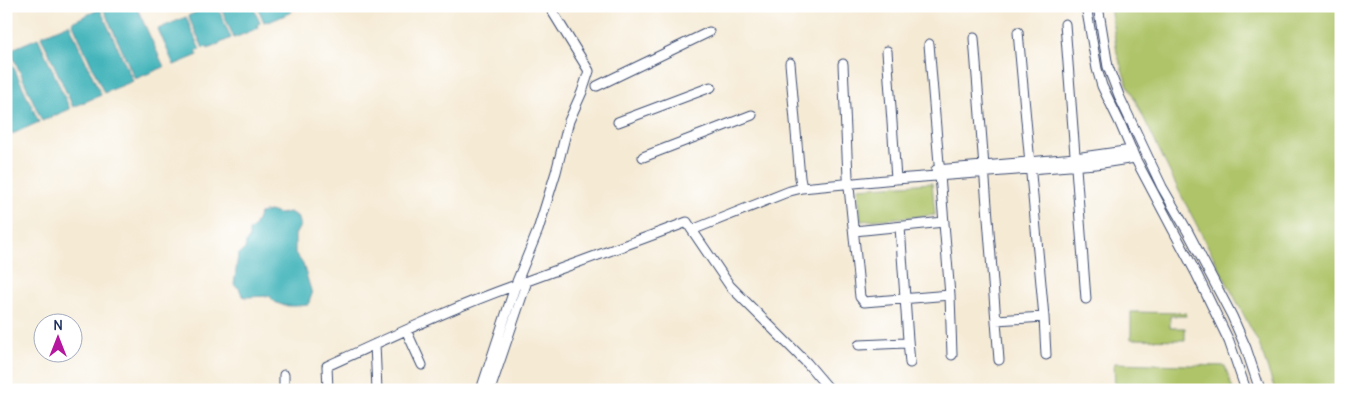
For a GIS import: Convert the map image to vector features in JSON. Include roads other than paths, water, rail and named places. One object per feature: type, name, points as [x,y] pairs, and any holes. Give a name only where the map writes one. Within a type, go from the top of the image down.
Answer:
[{"type":"street","points":[[481,390],[516,284],[538,230],[569,121],[589,72],[549,6]]},
{"type":"street","points":[[1088,6],[1097,69],[1102,86],[1134,154],[1193,266],[1229,341],[1246,390]]},
{"type":"street","points":[[1098,6],[1108,67],[1120,98],[1162,186],[1232,316],[1246,348],[1260,390]]},
{"type":"street","points":[[1065,24],[1086,299]]},
{"type":"street","points":[[597,86],[709,32]]},
{"type":"street","points":[[1018,32],[1046,355]]},
{"type":"street","points":[[974,38],[999,360]]},
{"type":"street","points":[[929,44],[950,295],[952,355]]},
{"type":"street","points":[[887,51],[896,176]]},
{"type":"street","points":[[790,63],[802,185]]},
{"type":"street","points":[[843,64],[848,180],[860,297],[864,302],[950,295]]},
{"type":"street","points":[[618,122],[711,87]]},
{"type":"street","points":[[643,158],[752,115]]},
{"type":"street","points":[[692,230],[802,185],[1076,162],[1134,154]]},
{"type":"street","points":[[328,390],[327,366],[443,313],[516,284],[687,222],[730,286],[807,363],[830,390]]},
{"type":"street","points":[[854,231],[944,222]]},
{"type":"street","points":[[900,227],[910,364]]},
{"type":"street","points":[[490,390],[527,281]]},
{"type":"street","points":[[996,320],[1044,316]]},
{"type":"street","points":[[406,330],[422,365]]},
{"type":"street","points":[[859,345],[906,343],[908,340]]},
{"type":"street","points":[[375,344],[376,390]]},
{"type":"street","points":[[284,375],[284,390]]},
{"type":"water","points":[[108,6],[136,6],[164,67],[135,79],[103,8]]},
{"type":"water","points":[[209,6],[217,6],[231,38],[208,49],[207,47],[203,48],[188,16]]},
{"type":"water","points":[[220,6],[253,6],[260,23],[257,25],[258,28],[234,38]]},
{"type":"water","points":[[257,6],[290,6],[292,12],[269,22],[264,22]]},
{"type":"water","points":[[100,9],[133,81],[104,93],[72,22]]},
{"type":"water","points":[[186,17],[200,50],[196,52],[198,55],[174,65],[158,29]]},
{"type":"water","points":[[69,24],[101,95],[73,107],[41,36]]},
{"type":"water","points":[[38,38],[70,109],[42,121],[10,50]]},
{"type":"water","points":[[6,51],[39,122],[10,135],[6,126]]},
{"type":"water","points":[[270,211],[279,214],[289,212],[297,216],[300,226],[295,235],[295,253],[303,264],[312,294],[308,305],[282,305],[270,296],[245,297],[239,288],[234,285],[238,255],[245,249],[246,242],[249,239],[249,231],[254,227],[260,213]]}]
